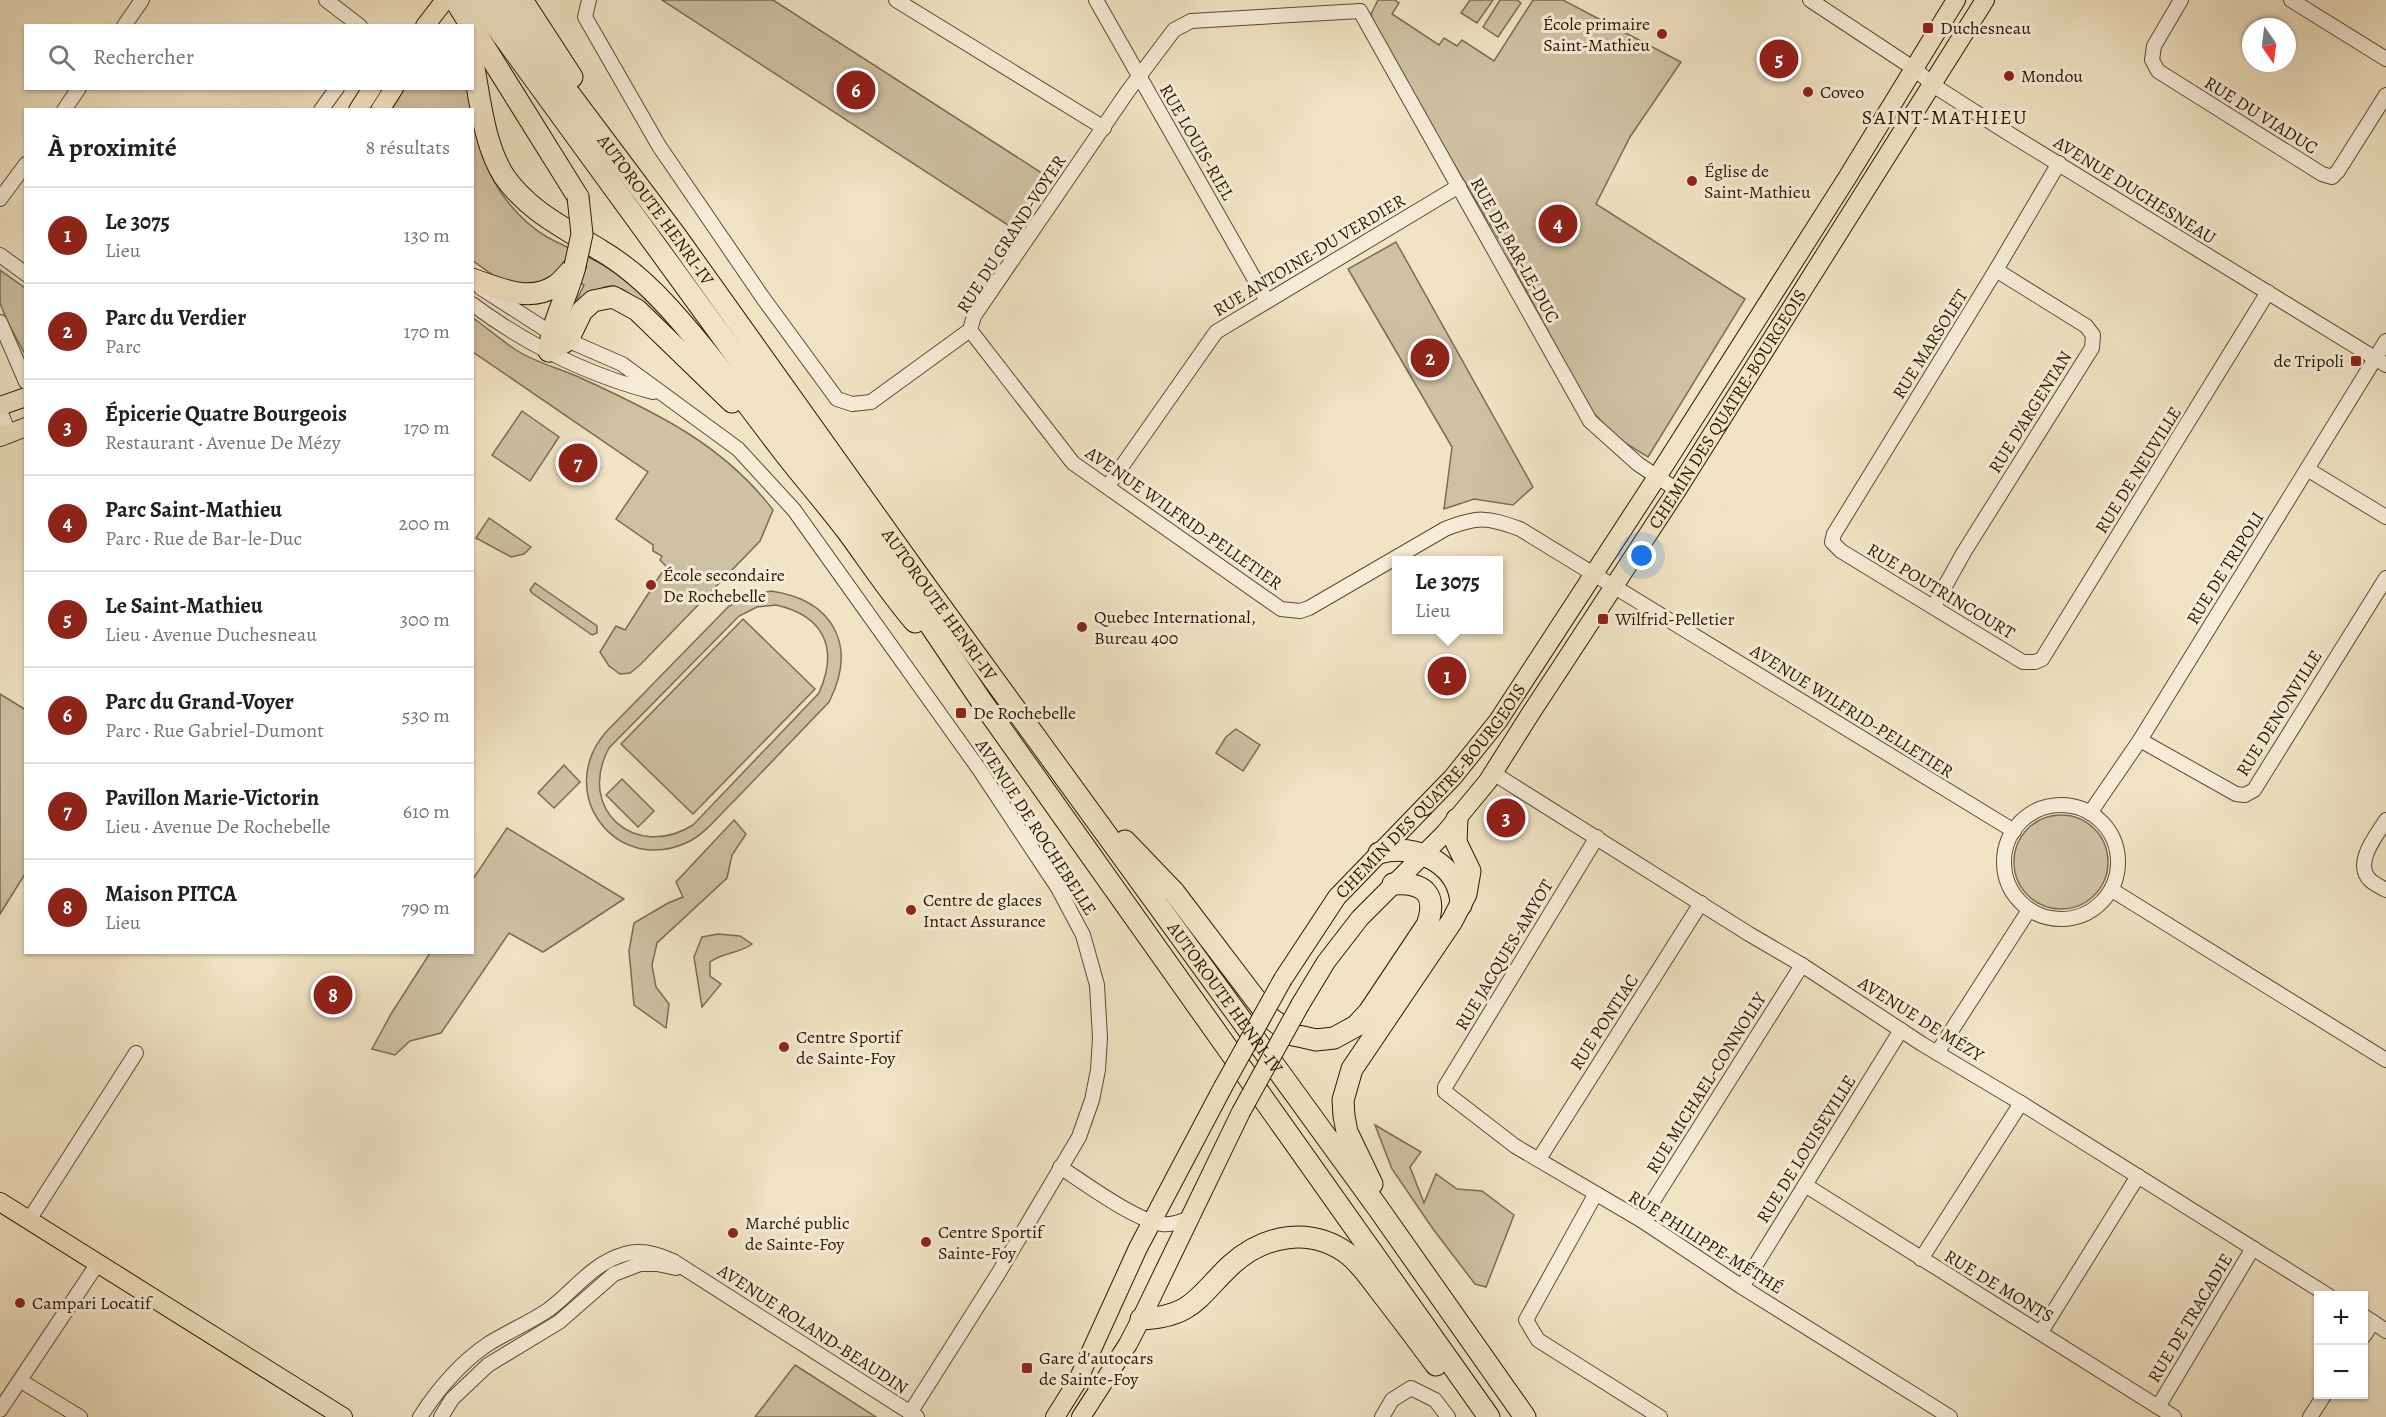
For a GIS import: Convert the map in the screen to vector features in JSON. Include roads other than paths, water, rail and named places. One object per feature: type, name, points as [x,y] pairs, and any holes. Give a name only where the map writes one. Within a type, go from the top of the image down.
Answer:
[{"type":"highway","name":"AUTOROUTE HENRI-IV","points":[[499,0],[676,236],[920,578],[1378,1208],[1525,1417]]},
{"type":"highway","points":[[522,0],[676,236]]},
{"type":"highway","name":"AUTOROUTE HENRI-IV","points":[[471,16],[906,589],[982,702],[1489,1417]]},
{"type":"highway","points":[[471,16],[574,174],[582,234],[556,341]]},
{"type":"highway","points":[[474,68],[494,154],[513,188],[532,207],[558,226],[624,266],[655,293],[747,401],[778,446],[847,532],[894,598],[982,702]]},
{"type":"highway","points":[[474,282],[514,293],[527,294],[555,286],[571,274]]},
{"type":"highway","points":[[556,341],[593,301],[613,297],[625,302],[637,310],[778,446]]},
{"type":"highway","points":[[1067,779],[1174,892],[1269,1017],[1293,1035],[1316,1040],[1326,1039],[1346,1033],[1356,1026],[1369,1012],[1415,944],[1431,914],[1429,896],[1424,889],[1416,885],[1393,884]]},
{"type":"highway","points":[[1378,1208],[1371,1182],[1347,1132],[1344,1100],[1352,1069],[1452,921],[1470,883],[1470,871],[1456,842],[1457,819]]},
{"type":"highway","points":[[1379,853],[1402,849],[1424,854],[1452,875],[1460,893],[1461,904]]},
{"type":"highway","points":[[1142,1319],[1173,1315],[1196,1303],[1232,1265],[1260,1245],[1284,1237],[1307,1236],[1336,1246],[1357,1262],[1448,1380],[1473,1394]]},
{"type":"main road","points":[[427,24],[445,0]]},
{"type":"main road","name":"CHEMIN DES QUATRE-BOURGEOIS","points":[[1055,1417],[1077,1382],[1152,1222],[1223,1087],[1304,944],[1337,897],[1453,777],[1488,735],[1657,477],[1847,178],[1956,0]]},
{"type":"main road","name":"CHEMIN DES QUATRE-BOURGEOIS","points":[[1081,1417],[1142,1319],[1241,1112],[1326,963],[1347,933],[1457,819],[1493,773],[1677,490],[1985,0]]},
{"type":"main road","points":[[359,108],[371,90]]},
{"type":"main road","points":[[381,108],[393,90]]},
{"type":"main road","points":[[0,408],[24,398]]},
{"type":"main road","points":[[0,1202],[344,1417]]},
{"type":"street","points":[[125,24],[142,0]]},
{"type":"street","points":[[326,0],[357,24]]},
{"type":"street","name":"RUE DU GRAND-VOYER","points":[[589,0],[585,17],[659,146],[763,298],[837,399],[852,404],[871,402],[970,330],[974,316],[1174,30],[1191,21],[1364,5]]},
{"type":"street","points":[[896,0],[1104,128]]},
{"type":"street","name":"RUE LOUIS-RIEL","points":[[1096,0],[1268,301]]},
{"type":"street","name":"AVENUE DUCHESNEAU","points":[[1809,0],[1913,68],[1932,84],[2381,362]]},
{"type":"street","name":"RUE DU VIADUC","points":[[2181,0],[2154,46],[2152,60],[2158,72],[2322,174],[2332,177],[2338,171],[2386,95]]},
{"type":"street","points":[[2291,0],[2386,59]]},
{"type":"street","name":"RUE DE BAR-LE-DUC","points":[[1364,5],[1459,186],[1590,421],[1638,464],[1677,490]]},
{"type":"street","points":[[65,108],[78,90]]},
{"type":"street","points":[[322,108],[336,90]]},
{"type":"street","name":"RUE MARSOLET","points":[[1832,543],[1834,534],[2059,163]]},
{"type":"street","points":[[0,199],[24,167]]},
{"type":"street","name":"RUE ANTOINE-DU VERDIER","points":[[1108,486],[1216,332],[1459,186]]},
{"type":"street","points":[[0,255],[24,273]]},
{"type":"street","name":"RUE D'ARGENTAN","points":[[1934,606],[1964,552],[2092,348],[2093,335],[2086,326],[1996,270]]},
{"type":"street","name":"AVENUE DE ROCHEBELLE","points":[[474,282],[613,381],[661,394]]},
{"type":"street","name":"RUE DE NEUVILLE","points":[[2035,663],[2042,659],[2049,648],[2268,292]]},
{"type":"street","name":"AVENUE DE ROCHEBELLE","points":[[474,305],[494,320],[622,364],[738,449],[794,510],[979,769],[1072,911],[1083,935],[1097,985],[1100,1038],[1098,1070],[1092,1100],[1078,1137],[913,1415]]},
{"type":"street","points":[[0,322],[24,377]]},
{"type":"street","name":"AVENUE WILFRID-PELLETIER","points":[[970,330],[1073,463],[1281,609],[1300,611],[1309,608],[1392,560]]},
{"type":"street","name":"RUE DE TRIPOLI","points":[[2090,813],[2140,740],[2307,469],[2381,362],[2386,340]]},
{"type":"street","points":[[0,408],[11,433]]},
{"type":"street","points":[[2307,469],[2386,517]]},
{"type":"street","name":"AVENUE WILFRID-PELLETIER","points":[[1399,556],[1445,529],[1468,520],[1490,518],[1520,529],[2014,831]]},
{"type":"street","name":"RUE POUTRINCOURT","points":[[1832,543],[1841,551],[2023,662],[2035,663]]},
{"type":"street","name":"RUE DENONVILLE","points":[[2140,740],[2236,794],[2245,795],[2254,790],[2386,578]]},
{"type":"street","name":"AVENUE DE MÉZY","points":[[1493,773],[1802,964],[1937,1053],[2321,1291]]},
{"type":"street","points":[[2056,805],[2074,806],[2090,813],[2104,824],[2114,840],[2118,857],[2117,875],[2112,891],[2098,906],[2082,915],[2064,919],[2046,917],[2029,910],[2016,898],[2007,883],[2004,866],[2005,849],[2014,831],[2023,819],[2038,810],[2056,805]]},
{"type":"street","points":[[2386,820],[2365,854],[2364,868],[2369,879],[2386,890]]},
{"type":"street","name":"RUE JACQUES-AMYOT","points":[[1445,1092],[1597,837]]},
{"type":"street","points":[[2112,891],[2386,1060]]},
{"type":"street","name":"RUE PONTIAC","points":[[1539,1159],[1701,903]]},
{"type":"street","points":[[1937,1053],[2029,910]]},
{"type":"street","name":"RUE MICHAEL-CONNOLLY","points":[[1641,1220],[1802,964]]},
{"type":"street","name":"RUE DE LOUISEVILLE","points":[[1742,1287],[1901,1030]]},
{"type":"street","points":[[28,1220],[136,1053]]},
{"type":"street","name":"RUE PHILIPPE-MÉTHÉ","points":[[1445,1092],[1515,1146],[1641,1220],[1742,1287],[1950,1417]]},
{"type":"street","points":[[1920,1259],[2021,1103]]},
{"type":"street","points":[[1060,1167],[1105,1197],[1152,1222],[1170,1224],[1190,1218]]},
{"type":"street","points":[[2041,1332],[2138,1176]]},
{"type":"street","name":"RUE DE MONTS","points":[[1805,1185],[2175,1417]]},
{"type":"street","points":[[1595,1195],[1526,1320],[1538,1340],[1660,1417]]},
{"type":"street","name":"RUE DE TRACADIE","points":[[2158,1407],[2253,1248]]},
{"type":"street","name":"AVENUE ROLAND-BEAUDIN","points":[[420,1417],[435,1393],[457,1370],[487,1345],[548,1310],[595,1268],[627,1253],[644,1252],[660,1255],[690,1272],[913,1415]]},
{"type":"street","points":[[0,1410],[98,1263]]},
{"type":"street","name":"AVENUE ROLAND-BEAUDIN","points":[[441,1417],[452,1399],[488,1365],[559,1322],[614,1274],[640,1264],[657,1264],[690,1272]]},
{"type":"street","points":[[2368,1319],[2386,1331]]},
{"type":"street","points":[[21,1381],[80,1417]]},
{"type":"street","points":[[1382,1417],[1392,1400],[1411,1388],[1435,1400],[1448,1417]]},
{"type":"street","points":[[2310,1417],[2322,1399]]},
{"type":"place","name":"Duchesneau","points":[[1928,28]]},
{"type":"place","name":"École primaire Saint-Mathieu","points":[[1662,34]]},
{"type":"place","name":"Le Saint-Mathieu","points":[[1779,59]]},
{"type":"place","name":"Mondou","points":[[2009,76]]},
{"type":"place","name":"Parc du Grand-Voyer","points":[[856,90]]},
{"type":"place","name":"Coveo","points":[[1808,92]]},
{"type":"place","name":"Église de Saint-Mathieu","points":[[1692,181]]},
{"type":"place","name":"Parc Saint-Mathieu","points":[[1558,224]]},
{"type":"place","name":"Parc du Verdier","points":[[1430,358]]},
{"type":"place","name":"de Tripoli","points":[[2356,361]]},
{"type":"place","name":"Pavillon Marie-Victorin","points":[[578,463]]},
{"type":"place","name":"École secondaire De Rochebelle","points":[[651,585]]},
{"type":"place","name":"Wilfrid-Pelletier","points":[[1603,619]]},
{"type":"place","name":"Quebec International, Bureau 400","points":[[1082,627]]},
{"type":"place","name":"Le 3075","points":[[1447,676]]},
{"type":"place","name":"De Rochebelle","points":[[961,713]]},
{"type":"place","name":"Épicerie Quatre Bourgeois","points":[[1506,818]]},
{"type":"place","name":"Centre de glaces Intact Assurance","points":[[911,910]]},
{"type":"place","name":"Maison PITCA","points":[[333,995]]},
{"type":"place","name":"Centre Sportif de Sainte-Foy","points":[[784,1047]]},
{"type":"place","name":"Marché public de Sainte-Foy","points":[[733,1233]]},
{"type":"place","name":"Centre Sportif Sainte-Foy","points":[[926,1242]]},
{"type":"place","name":"Campari Locatif","points":[[20,1303]]},
{"type":"place","name":"Gare d'autocars de Sainte-Foy","points":[[1027,1368]]},
{"type":"district","name":"SAINT-MATHIEU","points":[[1945,117]]}]
